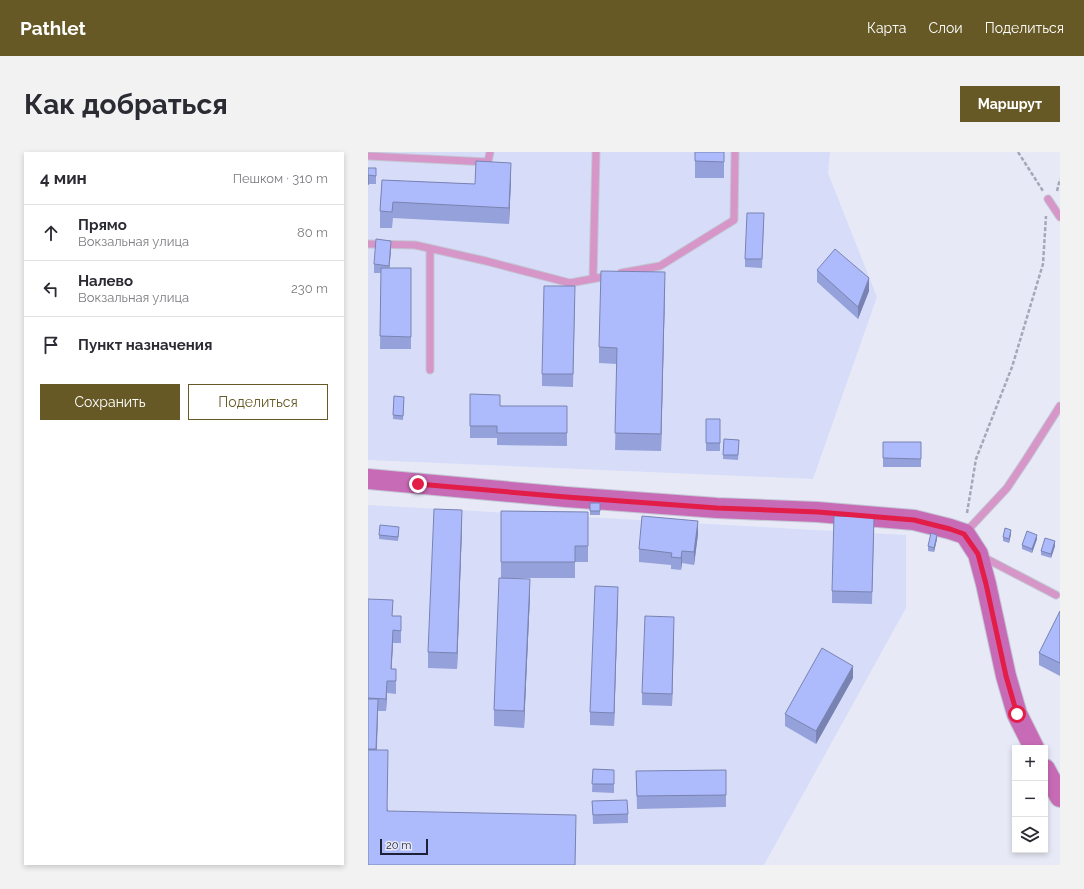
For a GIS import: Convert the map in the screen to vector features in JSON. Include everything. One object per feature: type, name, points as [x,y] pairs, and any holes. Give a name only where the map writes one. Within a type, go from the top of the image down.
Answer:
[{"type":"street","points":[[368,479],[566,497],[717,508],[818,512],[914,520],[964,534],[978,554],[1006,676],[1017,714],[1032,745]]},
{"type":"street","points":[[1048,775],[1060,797]]},
{"type":"lane","points":[[368,156],[488,162],[490,152]]},
{"type":"lane","points":[[593,279],[596,152]]},
{"type":"lane","points":[[368,244],[415,245],[486,261],[570,283],[660,266],[734,220],[735,152]]},
{"type":"lane","points":[[1048,199],[1060,217]]},
{"type":"lane","points":[[430,249],[430,370]]},
{"type":"lane","points":[[964,534],[1007,488],[1060,406]]},
{"type":"lane","points":[[978,554],[1056,594]]},
{"type":"path","points":[[964,534],[976,459],[1012,367],[1043,264],[1048,199],[1018,152]]},
{"type":"shaded area","points":[[368,152],[830,152],[828,173],[877,297],[813,479],[368,460]]},
{"type":"shaded area","points":[[368,505],[906,535],[906,608],[764,865],[368,865]]},
{"type":"building","points":[[695,152],[724,152],[724,162],[695,161]]},
{"type":"building","points":[[476,161],[511,163],[509,208],[393,202],[392,212],[380,211],[382,180],[475,184]]},
{"type":"building","points":[[368,168],[376,168],[376,176],[368,175]]},
{"type":"building","points":[[747,213],[764,213],[762,259],[745,259]]},
{"type":"building","points":[[376,239],[391,241],[389,266],[374,264]]},
{"type":"building","points":[[835,249],[869,278],[858,307],[817,270]]},
{"type":"building","points":[[381,268],[411,268],[411,337],[380,336]]},
{"type":"building","points":[[601,271],[665,272],[661,434],[615,433],[617,348],[599,347]]},
{"type":"building","points":[[544,286],[575,286],[573,374],[542,374]]},
{"type":"building","points":[[470,394],[500,395],[500,406],[567,406],[567,433],[497,433],[497,426],[470,426]]},
{"type":"building","points":[[394,396],[404,397],[403,416],[393,415]]},
{"type":"building","points":[[706,419],[720,419],[720,443],[706,443]]},
{"type":"building","points":[[724,439],[739,440],[738,455],[723,455]]},
{"type":"building","points":[[883,442],[921,442],[921,459],[883,458]]},
{"type":"building","points":[[590,503],[600,503],[600,511],[590,511]]},
{"type":"building","points":[[434,509],[462,510],[457,653],[428,652]]},
{"type":"building","points":[[501,511],[588,512],[588,546],[575,546],[575,562],[501,562]]},
{"type":"building","points":[[642,516],[698,521],[694,552],[682,551],[681,558],[671,557],[672,553],[639,549]]},
{"type":"building","points":[[834,516],[874,517],[872,592],[832,591]]},
{"type":"building","points":[[380,525],[399,527],[398,537],[379,535]]},
{"type":"building","points":[[1005,528],[1011,530],[1009,539],[1003,537]]},
{"type":"building","points":[[1027,531],[1037,535],[1032,549],[1022,545]]},
{"type":"building","points":[[931,533],[937,535],[934,548],[928,546]]},
{"type":"building","points":[[1045,538],[1055,541],[1051,554],[1041,551]]},
{"type":"building","points":[[499,578],[530,579],[524,711],[494,710]]},
{"type":"building","points":[[595,586],[618,587],[614,713],[590,712]]},
{"type":"building","points":[[368,599],[393,600],[392,616],[401,616],[401,631],[393,630],[391,669],[396,669],[396,681],[387,681],[386,699],[368,698]]},
{"type":"building","points":[[1060,611],[1060,663],[1039,653]]},
{"type":"building","points":[[645,616],[674,617],[672,694],[642,693]]},
{"type":"building","points":[[822,648],[853,666],[816,731],[785,714]]},
{"type":"building","points":[[368,699],[378,699],[376,749],[368,749]]},
{"type":"building","points":[[368,750],[388,750],[387,811],[576,815],[575,865],[368,865]]},
{"type":"building","points":[[593,769],[614,770],[614,784],[592,784]]},
{"type":"building","points":[[726,770],[726,795],[637,796],[636,771]]},
{"type":"building","points":[[627,800],[628,814],[593,815],[592,801]]},
{"type":"route","points":[[418,484],[717,508],[818,512],[914,520],[964,534],[978,554],[1006,676],[1017,714]]}]
